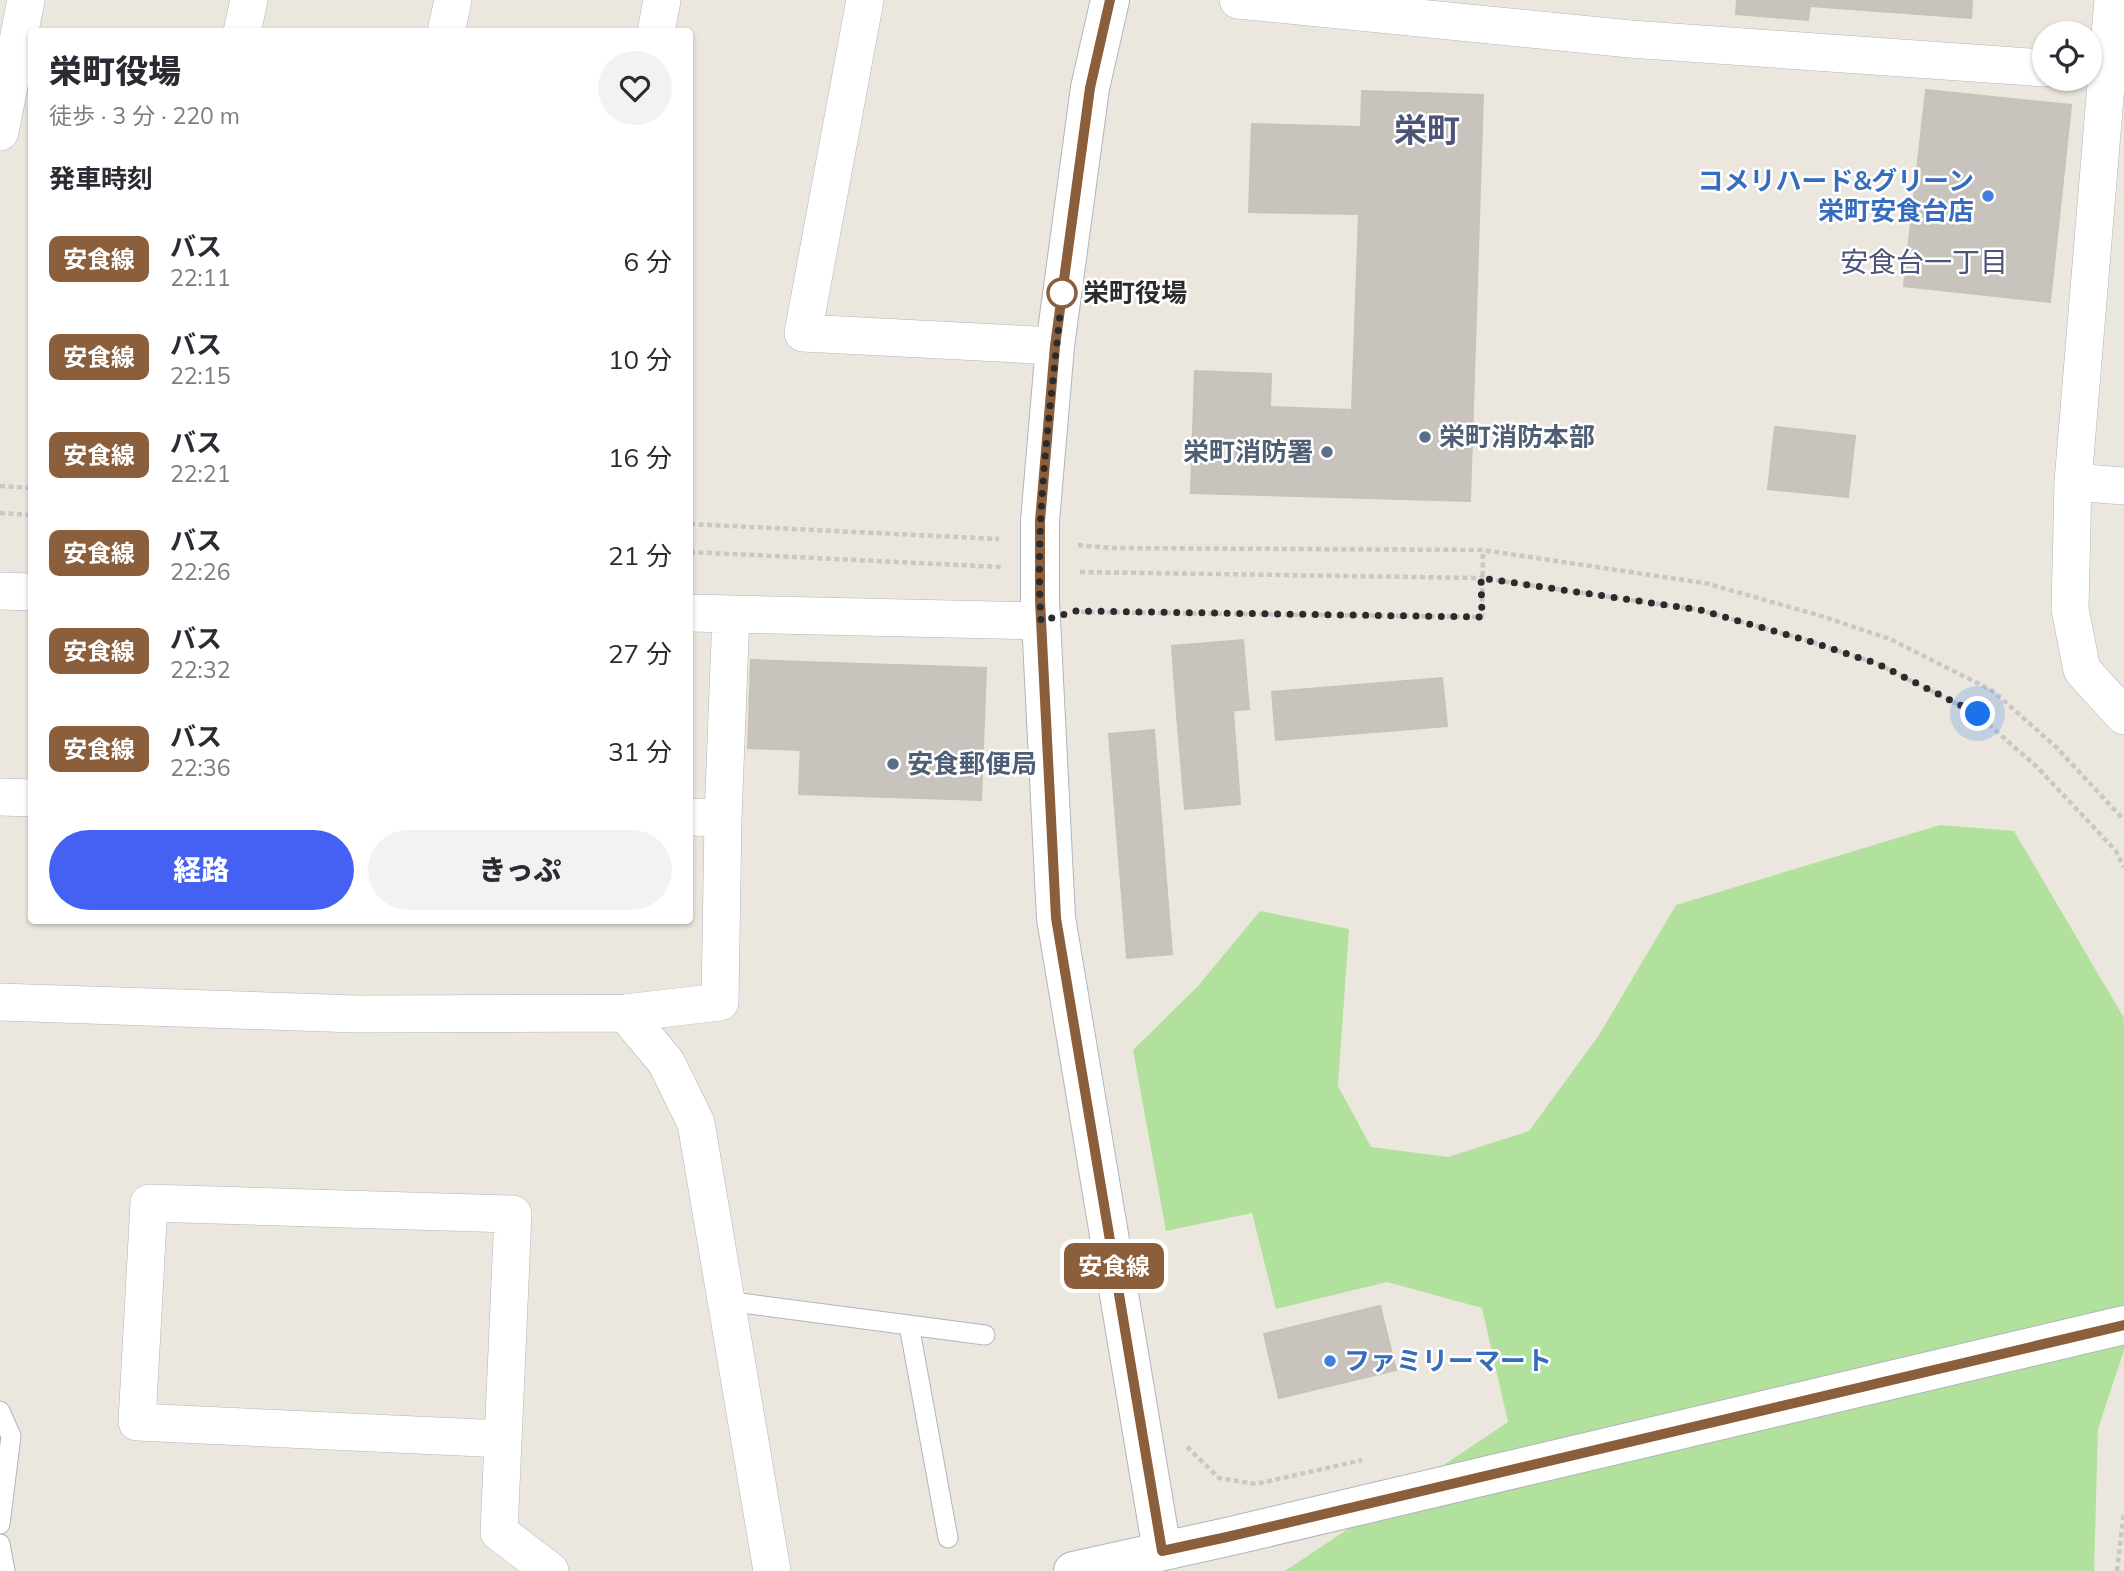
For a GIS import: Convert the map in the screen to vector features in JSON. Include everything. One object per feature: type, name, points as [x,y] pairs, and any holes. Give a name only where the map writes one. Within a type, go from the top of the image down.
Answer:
[{"type":"street","points":[[0,132],[21,81],[26,0]]},
{"type":"street","points":[[243,28],[249,0]]},
{"type":"street","points":[[447,28],[453,0]]},
{"type":"street","points":[[657,28],[662,0]]},
{"type":"street","points":[[866,0],[803,333],[1055,346]]},
{"type":"street","points":[[1110,0],[1090,88],[1055,346],[1025,530],[1041,610],[1056,918],[1162,1551]]},
{"type":"street","points":[[1238,0],[1630,39],[2032,67]]},
{"type":"street","points":[[2102,53],[2113,0]]},
{"type":"street","points":[[2097,91],[2073,482],[2070,609],[2082,670],[2124,716]]},
{"type":"street","points":[[2073,482],[2124,486]]},
{"type":"street","points":[[0,591],[28,592]]},
{"type":"street","points":[[693,613],[1041,610]]},
{"type":"street","points":[[0,1002],[356,1014],[625,1013],[720,1002],[706,818],[731,614]]},
{"type":"street","points":[[0,797],[28,797]]},
{"type":"street","points":[[625,1013],[666,1062],[696,1123],[772,1571]]},
{"type":"street","points":[[503,1439],[137,1422],[149,1203],[513,1214],[499,1532],[550,1571]]},
{"type":"street","points":[[1073,1571],[2113,1327]]},
{"type":"lane","points":[[726,1301],[985,1335]]},
{"type":"lane","points":[[909,1325],[948,1538]]},
{"type":"lane","points":[[0,1411],[10,1436],[0,1524]]},
{"type":"lane","points":[[0,1544],[5,1571]]},
{"type":"path","points":[[0,486],[28,488]]},
{"type":"path","points":[[0,513],[28,515]]},
{"type":"path","points":[[693,524],[1025,530]]},
{"type":"path","points":[[1073,545],[1112,548],[1483,550],[1705,583],[1818,615],[1890,639],[1993,691],[2056,747],[2124,820]]},
{"type":"path","points":[[1041,610],[1482,617],[1483,550]]},
{"type":"path","points":[[693,552],[1008,568]]},
{"type":"path","points":[[1072,572],[1111,575],[1481,578],[1700,610],[1878,664],[1978,714],[2037,767],[2116,851],[2124,867]]},
{"type":"path","points":[[1179,1440],[1219,1478],[1256,1485],[1364,1460]]},
{"type":"path","points":[[2117,1571],[2124,1512]]},
{"type":"green space","points":[[1940,825],[2014,831],[2124,1018],[2124,1350],[2098,1429],[2094,1571],[1285,1571],[1508,1422],[1482,1308],[1387,1282],[1276,1309],[1252,1213],[1166,1231],[1133,1050],[1198,986],[1260,911],[1349,929],[1338,1086],[1371,1147],[1448,1157],[1529,1131],[1599,1035],[1676,905]]},
{"type":"building","points":[[1737,0],[1972,0],[1971,18],[1810,6],[1808,20],[1736,14]]},
{"type":"building","name":"コメリハード&グリーン 栄町安食台店","points":[[1926,90],[2071,105],[2050,302],[1904,286]]},
{"type":"building","name":"栄町役場","points":[[1362,91],[1483,95],[1470,501],[1191,493],[1195,371],[1271,374],[1270,407],[1352,410],[1359,214],[1249,212],[1252,124],[1361,127]]},
{"type":"building","points":[[1775,427],[1855,436],[1848,497],[1768,489]]},
{"type":"building","points":[[1243,640],[1249,709],[1177,715],[1172,646]]},
{"type":"building","points":[[751,660],[804,662],[801,750],[748,748]]},
{"type":"building","points":[[804,662],[986,668],[981,800],[799,794]]},
{"type":"building","points":[[1442,678],[1447,726],[1276,740],[1272,692]]},
{"type":"building","points":[[1233,711],[1240,804],[1185,809],[1177,715]]},
{"type":"building","points":[[1154,730],[1172,954],[1127,958],[1109,734]]},
{"type":"building","points":[[1380,1306],[1396,1370],[1279,1398],[1264,1334]]},
{"type":"bus line","name":"安食線","points":[[1110,0],[1090,88],[1055,346],[1040,521],[1040,600],[1056,918],[1162,1551],[2124,1325]]},
{"type":"place","name":"コメリハード&グリーン 栄町安食台店","points":[[1988,196]]},
{"type":"place","name":"栄町役場","points":[[1062,293]]},
{"type":"place","name":"栄町消防本部","points":[[1425,437]]},
{"type":"place","name":"栄町消防署","points":[[1327,452]]},
{"type":"place","name":"安食郵便局","points":[[893,764]]},
{"type":"place","name":"ファミリーマート","points":[[1330,1361]]},
{"type":"district","name":"栄町","points":[[1427,130]]},
{"type":"district","name":"安食台一丁目","points":[[1924,262]]},
{"type":"route","points":[[1062,293],[1040,521],[1041,621],[1076,611],[1482,617],[1481,578],[1700,610],[1878,664],[1978,714]]}]
